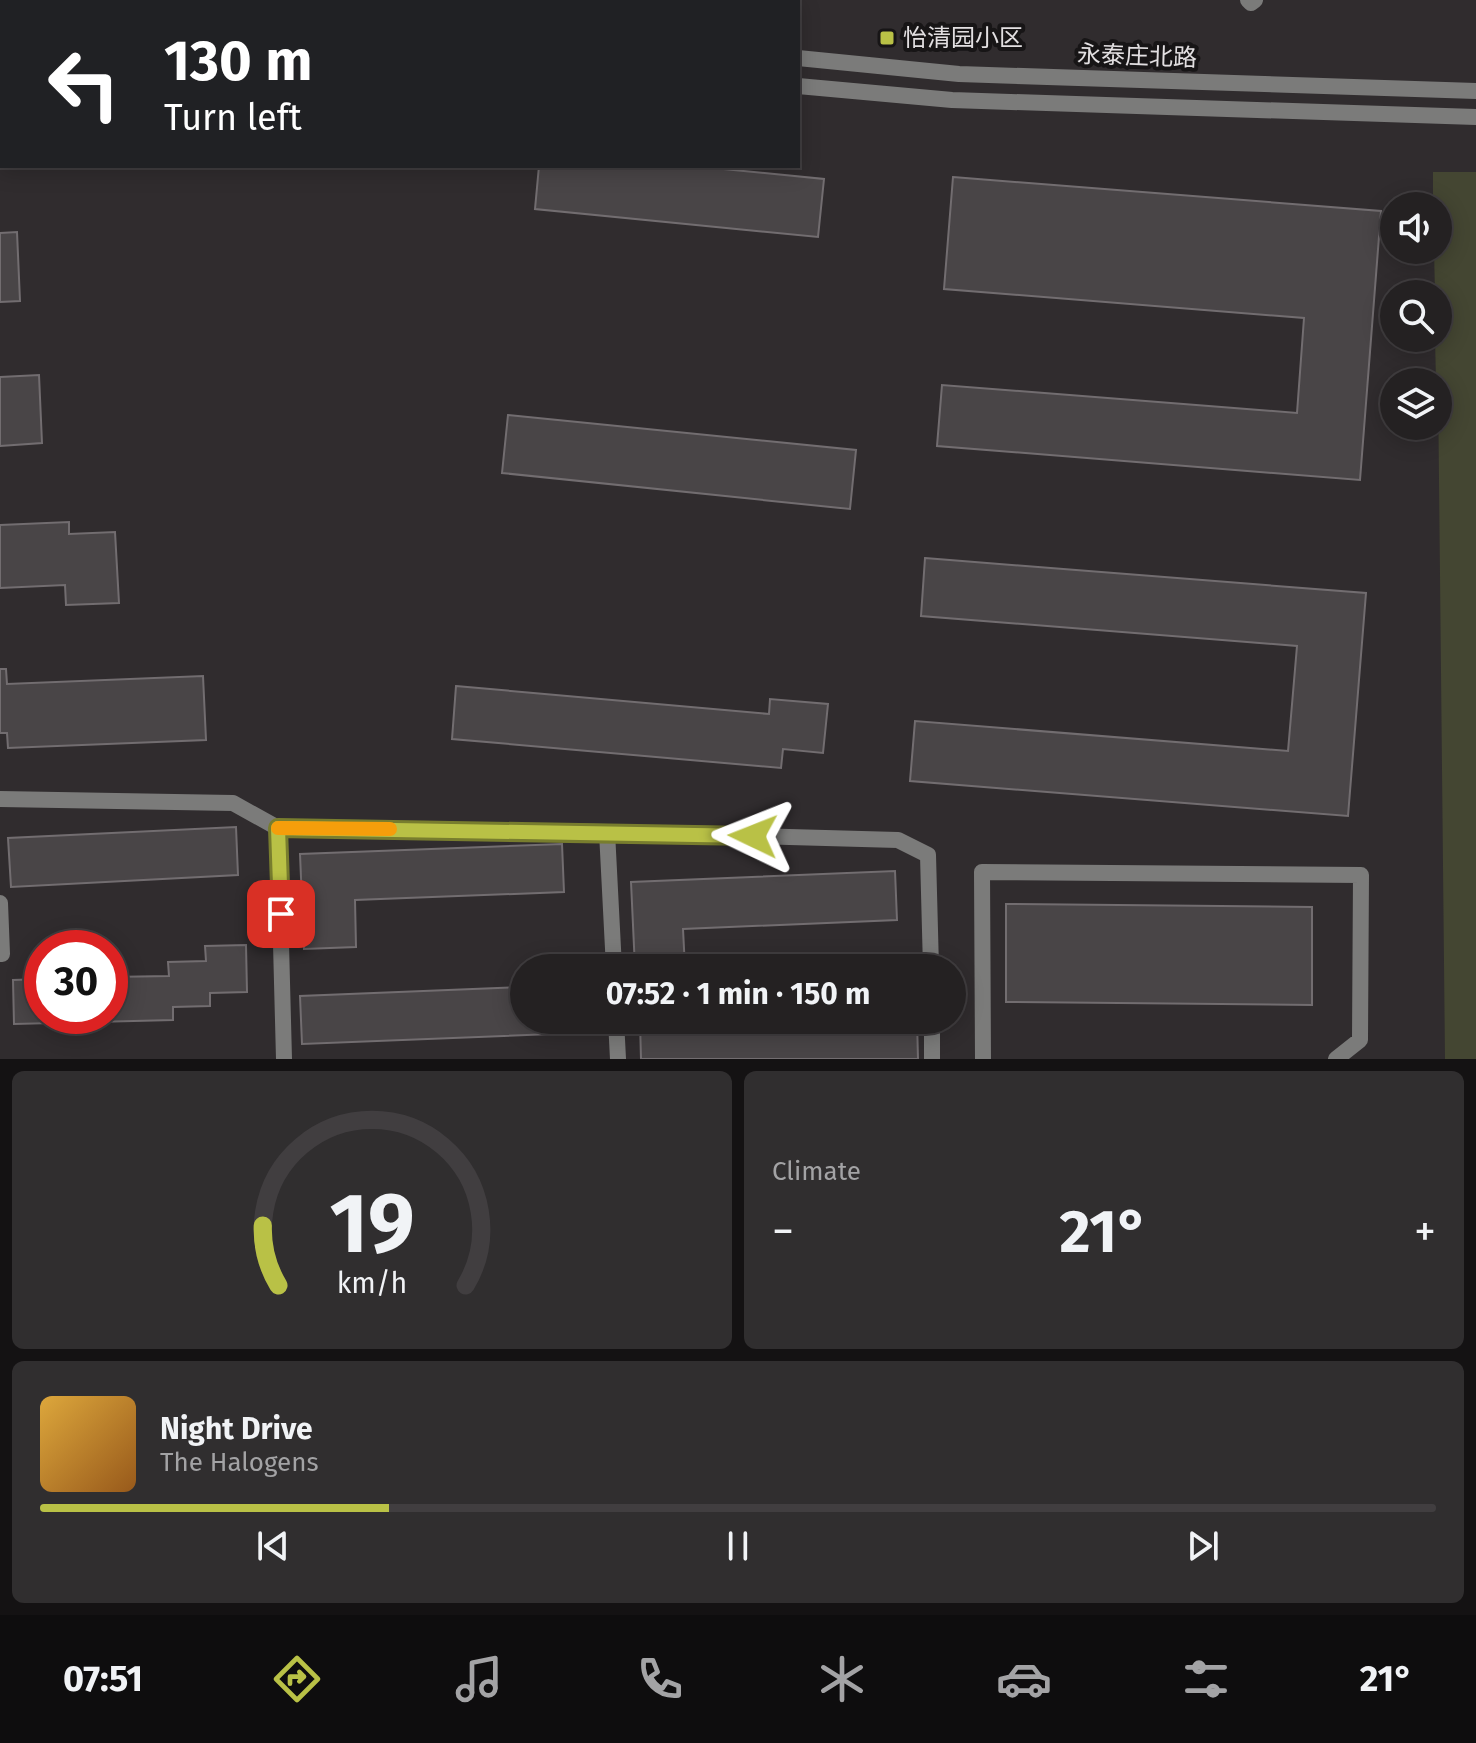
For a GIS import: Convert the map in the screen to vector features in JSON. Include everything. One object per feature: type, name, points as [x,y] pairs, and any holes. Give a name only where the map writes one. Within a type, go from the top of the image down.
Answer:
[{"type":"street","points":[[1248,0],[1251,3],[1255,0]]},
{"type":"street","name":"永泰庄北路","points":[[800,58],[959,74],[1476,91]]},
{"type":"street","name":"永泰庄北路","points":[[800,86],[952,100],[1476,117]]},
{"type":"street","points":[[0,799],[233,803],[278,828],[898,840],[928,855],[931,954]]},
{"type":"street","points":[[278,828],[284,1059]]},
{"type":"street","points":[[607,832],[613,954]]},
{"type":"street","points":[[983,1059],[982,872],[1361,875],[1360,1040],[1336,1059]]},
{"type":"street","points":[[0,903],[0,954]]},
{"type":"street","points":[[617,1034],[618,1059]]},
{"type":"street","points":[[932,1034],[932,1059]]},
{"type":"green space","points":[[1433,172],[1476,172],[1476,1059],[1445,1059],[1439,440],[1452,440],[1452,368],[1436,368],[1435,352],[1452,352],[1452,280],[1435,280],[1434,264],[1452,264],[1452,192],[1433,192]]},
{"type":"building","points":[[539,168],[713,168],[824,179],[818,237],[535,209]]},
{"type":"building","points":[[953,177],[1380,211],[1360,480],[937,446],[942,385],[1297,413],[1304,318],[944,289]]},
{"type":"building","points":[[17,232],[20,301],[0,302],[0,233]]},
{"type":"building","points":[[39,375],[42,443],[0,446],[0,377]]},
{"type":"building","points":[[508,415],[856,450],[850,509],[502,473]]},
{"type":"building","points":[[69,522],[69,534],[115,532],[119,603],[66,605],[65,585],[0,588],[0,525]]},
{"type":"building","points":[[925,558],[1366,593],[1348,816],[910,781],[915,721],[1288,751],[1297,646],[921,616]]},
{"type":"building","points":[[0,669],[6,669],[7,684],[203,676],[206,740],[8,748],[7,733],[0,733]]},
{"type":"building","points":[[456,686],[769,714],[770,699],[828,704],[823,753],[783,749],[781,768],[452,739]]},
{"type":"building","points":[[236,827],[238,875],[11,887],[8,838]]},
{"type":"building","points":[[562,844],[564,892],[355,900],[356,947],[304,949],[300,854]]},
{"type":"building","points":[[895,871],[897,920],[683,929],[684,954],[634,954],[631,882]]},
{"type":"building","points":[[1006,904],[1312,907],[1312,1005],[1006,1002]]},
{"type":"building","points":[[246,945],[247,992],[210,993],[210,1006],[173,1007],[173,1020],[128,1021],[128,977],[169,976],[168,962],[206,961],[205,946]]},
{"type":"building","points":[[13,980],[24,980],[24,1024],[14,1024]]},
{"type":"building","points":[[510,988],[510,1034],[552,1034],[302,1044],[300,996]]},
{"type":"building","points":[[640,1034],[917,1034],[918,1059],[641,1059]]},
{"type":"slow traffic","points":[[278,828],[390,829]]},
{"type":"place","name":"怡清园小区","points":[[887,38]]},
{"type":"route","points":[[281,914],[278,828],[753,836]]}]
